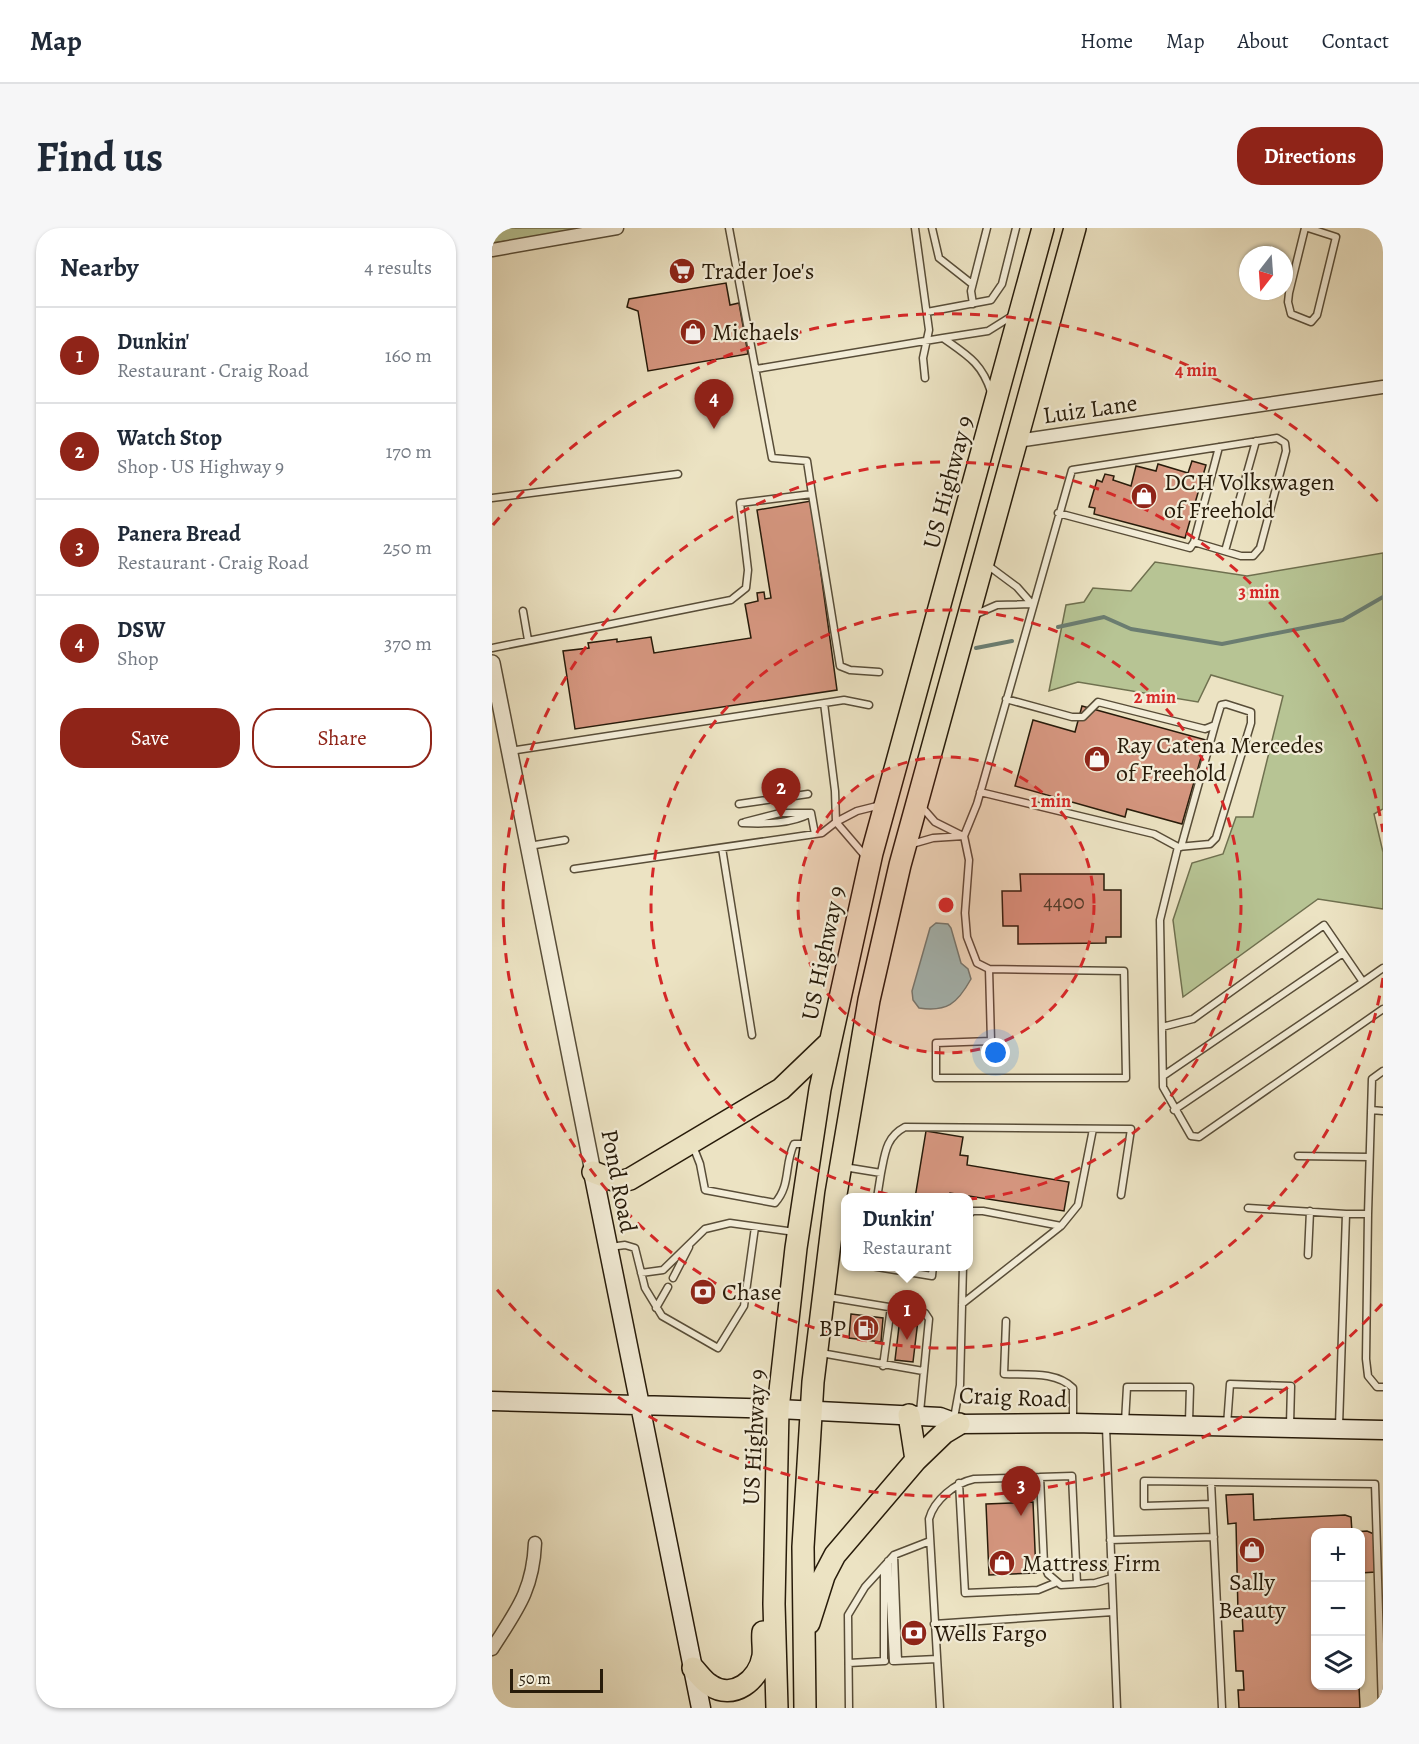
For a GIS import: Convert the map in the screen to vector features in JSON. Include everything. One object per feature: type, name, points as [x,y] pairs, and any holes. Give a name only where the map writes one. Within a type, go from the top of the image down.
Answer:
[{"type":"highway","name":"US Highway 9","points":[[777,1708],[774,1604],[778,1409],[798,1233],[794,1193],[812,1144],[854,923],[869,861],[1043,228]]},
{"type":"highway","points":[[805,1708],[803,1547],[816,1353],[840,1166],[869,1000],[906,846],[1075,228]]},
{"type":"highway","points":[[593,1173],[619,1182],[630,1179],[792,1081],[831,1042]]},
{"type":"highway","points":[[914,1416],[916,1460]]},
{"type":"highway","points":[[804,1641],[824,1576],[835,1555],[916,1460],[956,1423]]},
{"type":"highway","points":[[693,1668],[709,1685],[717,1689],[738,1689],[750,1683],[763,1657],[763,1634],[774,1604]]},
{"type":"main road","name":"Pond Road","points":[[593,1173],[701,1708]]},
{"type":"main road","name":"Craig Road","points":[[492,1401],[811,1410],[914,1416],[956,1423],[1073,1423],[1383,1431]]},
{"type":"street","points":[[492,250],[617,228]]},
{"type":"street","name":"Luiz Lane","points":[[1017,441],[1383,387]]},
{"type":"street","name":"Pond Road","points":[[492,663],[593,1173]]},
{"type":"street","points":[[492,1649],[528,1590],[534,1564],[535,1543]]},
{"type":"lane","points":[[729,228],[772,458],[807,461],[840,666],[850,670],[879,672]]},
{"type":"lane","points":[[915,228],[930,330],[923,358],[925,378]]},
{"type":"lane","points":[[932,228],[939,258],[972,284]]},
{"type":"lane","points":[[973,304],[972,284],[987,228]]},
{"type":"lane","points":[[927,312],[991,300],[1002,284],[1016,228]]},
{"type":"lane","points":[[1307,228],[1336,237],[1320,305],[1311,322],[1291,314],[1287,302],[1307,228]]},
{"type":"lane","points":[[756,369],[988,331],[1021,311]]},
{"type":"lane","points":[[943,338],[972,358],[985,374],[995,404]]},
{"type":"lane","points":[[989,969],[991,1041],[936,1043],[936,1078],[1126,1078],[1124,971],[989,969],[978,963],[967,937],[964,913],[969,860],[964,836],[980,792],[1072,470],[1277,438],[1285,443],[1286,451],[1260,548],[1253,556],[1241,556],[1194,542]]},
{"type":"lane","points":[[1225,551],[1256,441]]},
{"type":"lane","points":[[1058,513],[1190,548],[1194,542],[1219,447]]},
{"type":"lane","points":[[492,498],[678,474]]},
{"type":"lane","points":[[492,648],[731,600],[746,588],[748,570],[740,503],[813,494]]},
{"type":"lane","points":[[984,561],[1017,587],[1032,604]]},
{"type":"lane","points":[[968,618],[997,605],[1032,604]]},
{"type":"lane","points":[[523,611],[528,640]]},
{"type":"lane","points":[[1006,699],[1072,717],[1083,717],[1098,702],[1205,729],[1215,725]]},
{"type":"lane","points":[[509,751],[844,700],[868,705]]},
{"type":"lane","points":[[824,703],[835,791],[836,822],[869,861]]},
{"type":"lane","points":[[980,792],[1154,834],[1179,847],[1210,844],[1216,838],[1251,723],[1251,712],[1226,704],[1221,705],[1179,847],[1160,920],[1163,1087],[1174,1110],[1191,1136],[1199,1137],[1383,1009]]},
{"type":"lane","points":[[739,804],[808,794]]},
{"type":"lane","points":[[918,802],[935,822],[964,836]]},
{"type":"lane","points":[[574,869],[822,833],[856,811],[885,804]]},
{"type":"lane","points":[[780,813],[811,813],[800,819],[764,824],[742,823],[780,813]]},
{"type":"lane","points":[[811,813],[815,834]]},
{"type":"lane","points":[[906,846],[933,838],[964,836]]},
{"type":"lane","points":[[529,846],[565,840]]},
{"type":"lane","points":[[722,848],[752,1035]]},
{"type":"lane","points":[[1162,1027],[1193,1019],[1324,925],[1363,981]]},
{"type":"lane","points":[[1163,1076],[1343,953]]},
{"type":"lane","points":[[1174,1110],[1383,968]]},
{"type":"lane","points":[[1372,1079],[1383,1071]]},
{"type":"lane","points":[[1372,1079],[1383,1078]]},
{"type":"lane","points":[[1372,1079],[1366,1359],[1368,1376],[1377,1387],[1383,1387]]},
{"type":"lane","points":[[1371,1110],[1383,1111]]},
{"type":"lane","points":[[878,1193],[887,1143],[893,1133],[905,1127],[1131,1129],[1120,1195]]},
{"type":"lane","points":[[962,1304],[1061,1226],[1078,1205],[1093,1129]]},
{"type":"lane","points":[[692,1142],[700,1164],[705,1190],[775,1203],[794,1193]]},
{"type":"lane","points":[[1298,1156],[1370,1157]]},
{"type":"lane","points":[[840,1166],[881,1173]]},
{"type":"lane","points":[[1248,1208],[1368,1214]]},
{"type":"lane","points":[[973,1211],[1061,1226]]},
{"type":"lane","points":[[1308,1255],[1310,1211]]},
{"type":"lane","points":[[1338,1429],[1346,1214]]},
{"type":"lane","points":[[641,1273],[663,1270],[705,1229],[730,1223],[798,1233]]},
{"type":"lane","points":[[608,1247],[625,1245],[635,1248],[641,1273],[662,1316],[718,1348],[744,1306],[756,1227]]},
{"type":"lane","points":[[674,1278],[690,1244]]},
{"type":"lane","points":[[902,1271],[932,1276],[932,1271]]},
{"type":"lane","points":[[956,1423],[960,1384],[963,1271]]},
{"type":"lane","points":[[657,1308],[668,1287]]},
{"type":"lane","points":[[822,1296],[918,1310],[925,1313],[929,1319],[923,1371],[914,1416]]},
{"type":"lane","points":[[884,1366],[891,1306]]},
{"type":"lane","points":[[1006,1321],[1004,1374],[1050,1376],[1066,1381],[1073,1388],[1073,1423]]},
{"type":"lane","points":[[816,1353],[856,1357],[884,1366],[923,1371]]},
{"type":"lane","points":[[1227,1427],[1230,1384],[1291,1386],[1290,1428]]},
{"type":"lane","points":[[1125,1424],[1127,1387],[1190,1388],[1188,1426]]},
{"type":"lane","points":[[1106,1424],[1117,1708]]},
{"type":"lane","points":[[940,1708],[930,1541],[931,1510],[959,1483],[974,1479],[1072,1476],[1077,1584]]},
{"type":"lane","points":[[1041,1477],[1044,1564],[1055,1582]]},
{"type":"lane","points":[[1212,1504],[1144,1506],[1144,1481],[1375,1484],[1380,1574],[1382,1708]]},
{"type":"lane","points":[[1211,1482],[1222,1708]]},
{"type":"lane","points":[[959,1483],[965,1593],[1038,1590],[1055,1582],[1077,1584],[1112,1578]]},
{"type":"lane","points":[[1110,1540],[1214,1537]]},
{"type":"lane","points":[[849,1708],[848,1615],[857,1599],[894,1555],[930,1541]]},
{"type":"lane","points":[[894,1555],[895,1661]]},
{"type":"lane","points":[[886,1563],[895,1661]]},
{"type":"lane","points":[[884,1661],[886,1563]]},
{"type":"lane","points":[[934,1623],[1113,1612]]},
{"type":"lane","points":[[849,1663],[937,1659]]},
{"type":"green space","points":[[492,228],[602,228],[492,243]]},
{"type":"green space","points":[[1383,553],[1383,809],[1374,814],[1383,852],[1383,909],[1318,899],[1183,997],[1173,920],[1192,863],[1223,854],[1236,817],[1253,817],[1283,696],[1211,675],[1198,702],[1078,682],[1049,691],[1066,605],[1084,602],[1093,588],[1131,591],[1155,562],[1247,576]]},
{"type":"water","points":[[936,923],[948,924],[951,928],[961,963],[968,969],[971,979],[961,995],[950,1004],[937,1009],[919,1008],[913,1000],[912,991],[930,928]]},
{"type":"building","name":"Michaels","points":[[726,283],[730,305],[739,303],[748,354],[648,371],[638,311],[627,307],[629,299]]},
{"type":"building","name":"DCH Volkswagen of Freehold","points":[[1192,461],[1206,465],[1185,538],[1094,514],[1095,508],[1089,507],[1097,480],[1102,482],[1105,474],[1114,476],[1113,480],[1131,486],[1136,466],[1156,471],[1158,464],[1188,473]]},
{"type":"building","points":[[811,501],[837,690],[575,729],[563,651],[589,648],[588,643],[651,637],[654,653],[751,638],[745,604],[758,601],[757,593],[764,592],[765,599],[771,598],[757,510]]},
{"type":"building","points":[[1082,706],[1206,740],[1182,824],[1127,809],[1125,817],[1015,786],[1033,720],[1075,732]]},
{"type":"building","points":[[1020,874],[1104,874],[1104,890],[1121,890],[1121,937],[1106,937],[1106,943],[1018,944],[1018,926],[1003,926],[1002,891],[1021,891]]},
{"type":"building","points":[[926,1131],[963,1137],[960,1155],[968,1156],[967,1165],[1069,1182],[1064,1211],[973,1197],[973,1193],[916,1193]]},
{"type":"building","points":[[851,1314],[883,1318],[881,1342],[849,1338]]},
{"type":"building","points":[[900,1318],[918,1320],[913,1362],[895,1360]]},
{"type":"building","points":[[1253,1494],[1254,1520],[1345,1515],[1351,1517],[1352,1528],[1311,1528],[1311,1690],[1359,1690],[1360,1708],[1239,1708],[1238,1690],[1244,1690],[1243,1671],[1236,1671],[1234,1631],[1243,1631],[1242,1613],[1238,1613],[1236,1523],[1228,1524],[1226,1495]]},
{"type":"building","points":[[1033,1502],[1036,1573],[989,1575],[986,1504]]},
{"type":"building","points":[[1365,1531],[1374,1534],[1376,1572],[1365,1573]]},
{"type":"waterway","points":[[1058,627],[1104,617],[1131,629],[1222,644],[1343,620],[1383,597]]},
{"type":"waterway","points":[[976,648],[1012,641]]},
{"type":"place","name":"Trader Joe's","points":[[682,271]]},
{"type":"place","name":"Michaels","points":[[693,332]]},
{"type":"place","name":"DSW","points":[[714,429]]},
{"type":"place","name":"DCH Volkswagen of Freehold","points":[[1144,496]]},
{"type":"place","name":"Ray Catena Mercedes of Freehold","points":[[1097,759]]},
{"type":"place","name":"Watch Stop","points":[[781,818]]},
{"type":"place","name":"Chase","points":[[703,1292]]},
{"type":"place","name":"BP","points":[[866,1328]]},
{"type":"place","name":"Dunkin'","points":[[907,1340]]},
{"type":"place","name":"Panera Bread","points":[[1021,1516]]},
{"type":"place","name":"Sally Beauty","points":[[1252,1550]]},
{"type":"place","name":"Mattress Firm","points":[[1002,1563]]},
{"type":"place","name":"Wells Fargo","points":[[914,1633]]}]
